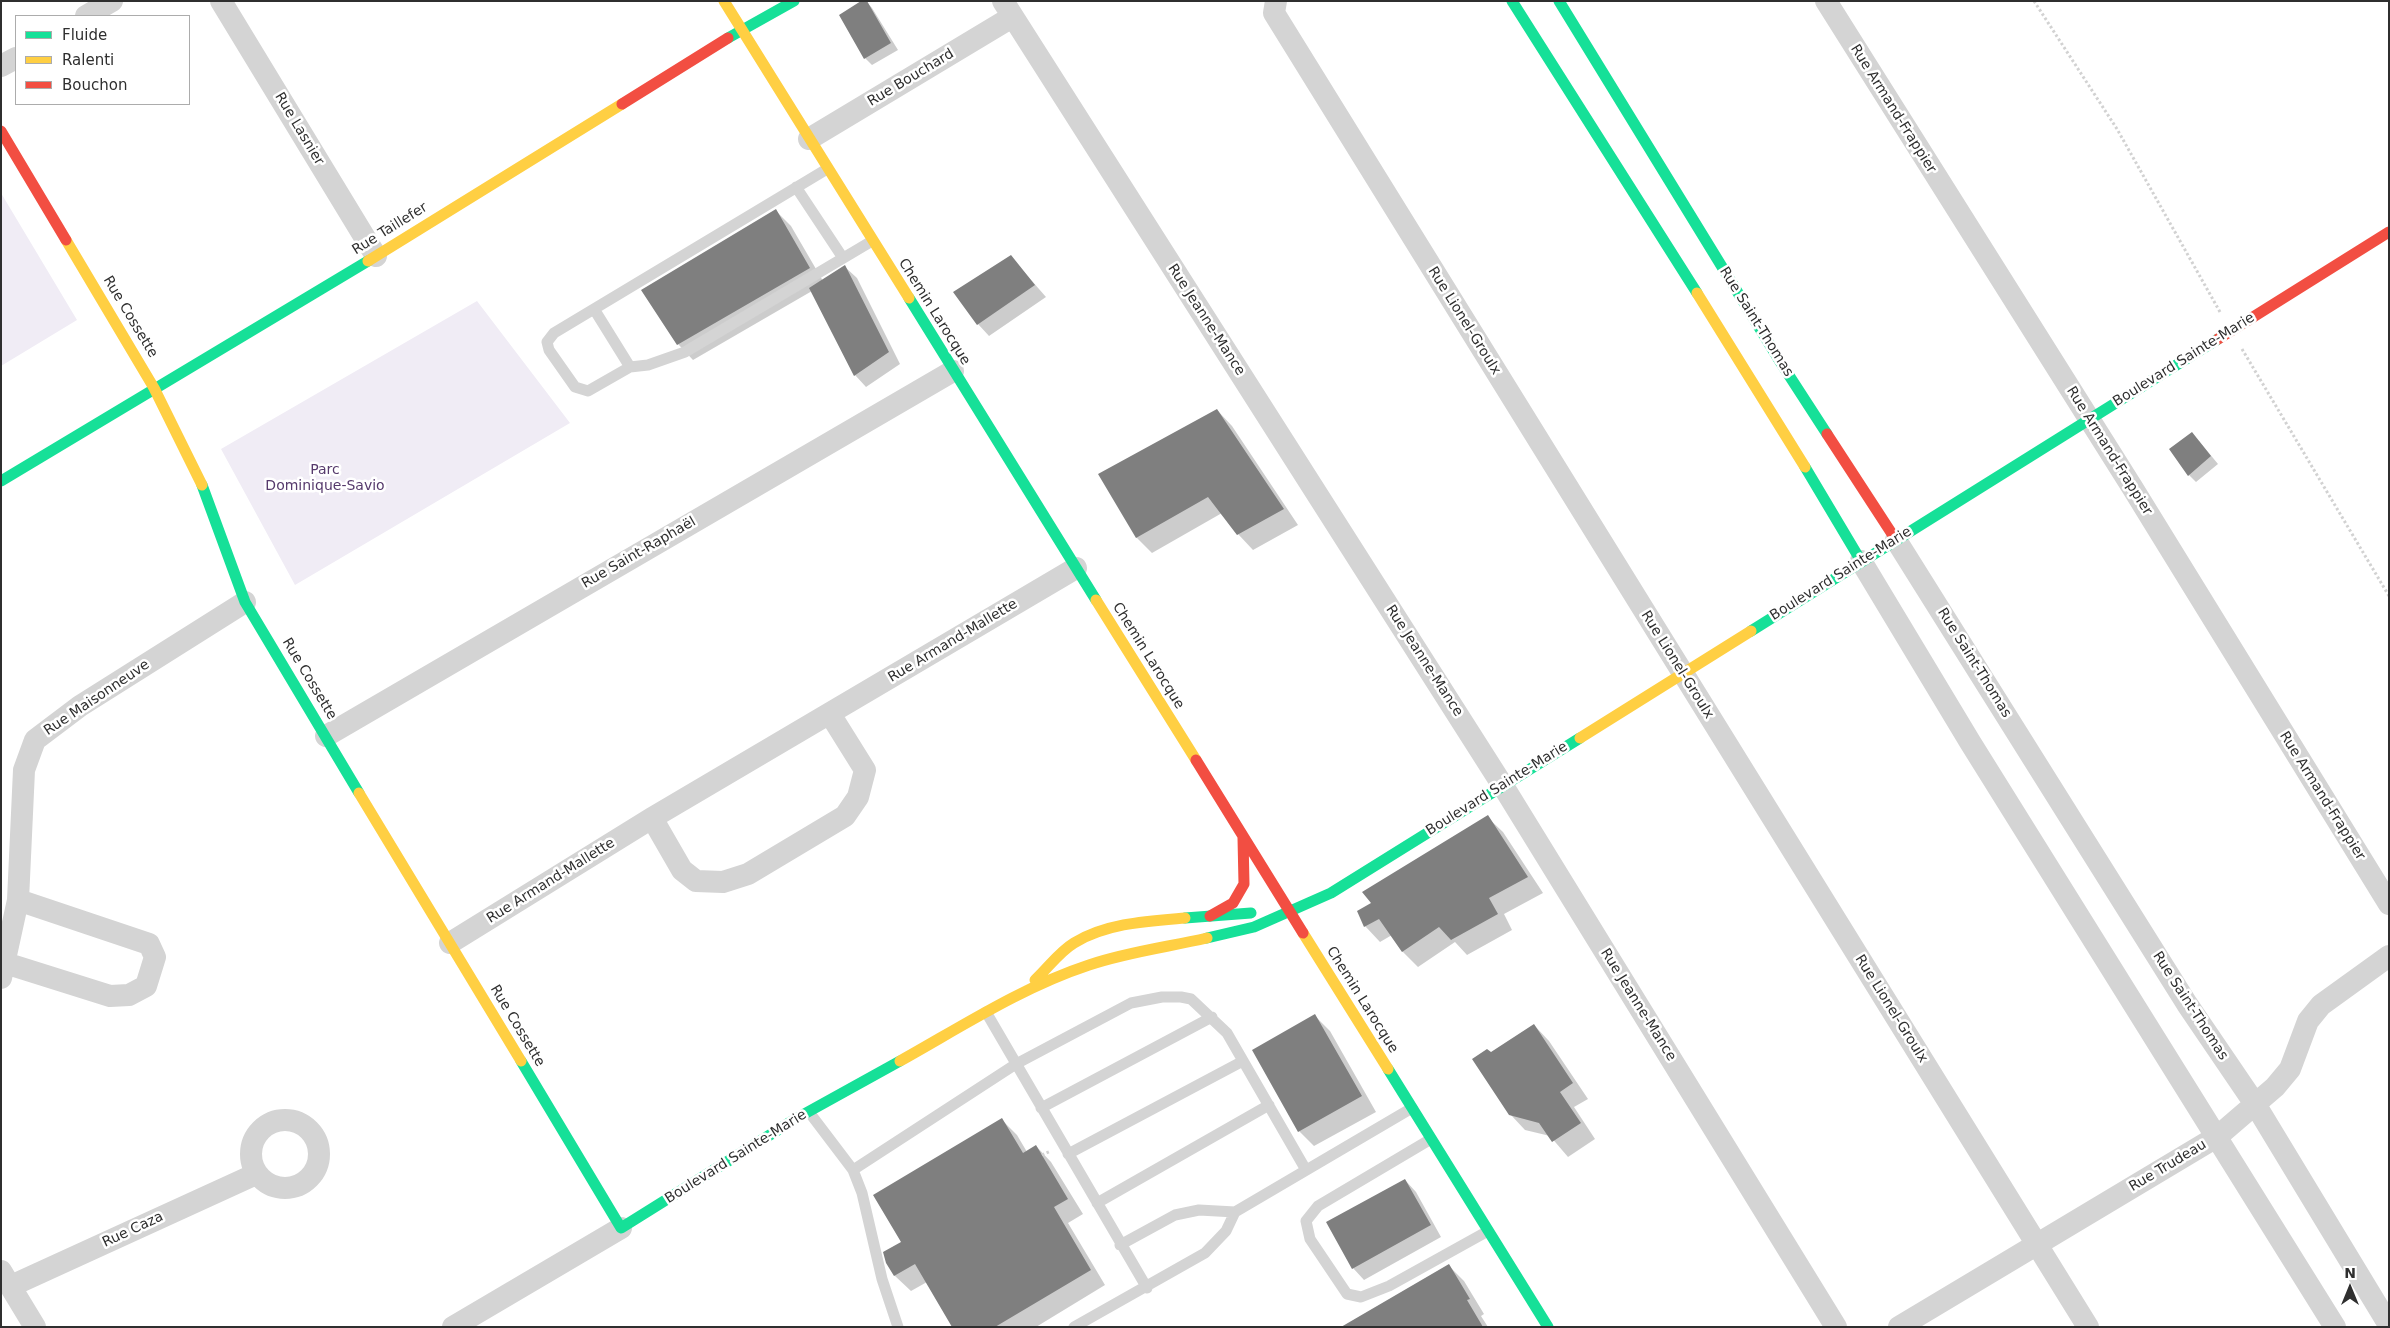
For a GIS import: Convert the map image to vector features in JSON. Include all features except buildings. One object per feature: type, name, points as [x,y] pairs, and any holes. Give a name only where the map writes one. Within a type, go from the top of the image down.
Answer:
[{"type":"street","points":[[88,15],[112,1]]},
{"type":"street","name":"Rue Lasnier","points":[[221,1],[376,256]]},
{"type":"street","name":"Chemin Larocque","points":[[724,1],[1548,1327]]},
{"type":"street","name":"Rue Taillefer","points":[[1,481],[376,256],[741,30],[794,1]]},
{"type":"street","name":"Rue Lionel-Groulx","points":[[1276,1],[1274,13],[2088,1327]]},
{"type":"street","points":[[1512,1],[1764,398],[1970,742],[2218,1136],[2335,1327]]},
{"type":"street","name":"Rue Saint-Thomas","points":[[1559,1],[1781,363],[1896,540],[2182,996],[2255,1104],[2382,1321]]},
{"type":"street","name":"Rue Armand-Frappier","points":[[1826,1],[2089,419],[2389,904]]},
{"type":"street","name":"Rue Bouchard","points":[[809,139],[1008,9]]},
{"type":"street","name":"Rue Jeanne-Mance","points":[[1008,9],[1503,786],[1836,1327]]},
{"type":"street","points":[[1,66],[15,59]]},
{"type":"street","name":"Rue Cossette","points":[[1,131],[154,388],[208,497],[246,602],[621,1228]]},
{"type":"street","name":"Boulevard Sainte-Marie","points":[[453,1327],[621,1228],[809,1112],[1021,993],[1103,960],[1254,927],[1331,893],[2389,232]]},
{"type":"street","name":"Rue Saint-Raphaël","points":[[326,736],[953,371]]},
{"type":"street","name":"Rue Armand-Mallette","points":[[450,943],[652,818],[1076,568]]},
{"type":"street","name":"Rue Maisonneuve","points":[[18,900],[149,944],[155,957],[146,986],[129,995],[110,996],[3,970],[18,900],[24,770],[35,740],[80,706],[246,602]]},
{"type":"street","points":[[652,818],[682,870],[696,881],[723,882],[748,874],[845,816],[858,797],[865,770],[830,714]]},
{"type":"street","points":[[1208,917],[1233,903],[1244,884],[1243,837]]},
{"type":"street","name":"Boulevard Sainte-Marie","points":[[1021,993],[1074,943],[1100,930],[1148,922],[1258,912],[1290,912]]},
{"type":"street","name":"Rue Trudeau","points":[[1899,1327],[2218,1136],[2276,1087],[2290,1069],[2308,1021],[2321,1005],[2389,956]]},
{"type":"street","name":"Rue Caza","points":[[6,1278],[256,1174]]},
{"type":"street","points":[[6,1278],[34,1327]]},
{"type":"lane","points":[[827,169],[554,333],[547,342],[549,350],[575,387],[588,391],[599,387],[630,367],[648,364],[685,352],[872,241]]},
{"type":"lane","points":[[796,188],[843,258]]},
{"type":"lane","points":[[594,309],[630,367]]},
{"type":"lane","points":[[853,1170],[1016,1064],[1131,1004],[1162,997],[1191,999],[1227,1033],[1306,1170]]},
{"type":"lane","points":[[986,1012],[1147,1288]]},
{"type":"lane","points":[[1041,1108],[1212,1017]]},
{"type":"lane","points":[[1068,1154],[1243,1061]]},
{"type":"lane","points":[[1097,1203],[1269,1106]]},
{"type":"lane","points":[[1120,1244],[1175,1215],[1199,1210],[1234,1212],[1412,1108]]},
{"type":"lane","points":[[809,1112],[853,1170],[862,1192],[882,1279],[898,1327]]},
{"type":"lane","points":[[1431,1139],[1318,1206],[1306,1222],[1310,1239],[1346,1294],[1361,1298],[1389,1286],[1488,1231]]},
{"type":"lane","points":[[1074,1327],[1147,1288],[1205,1253],[1226,1230],[1234,1212]]},
{"type":"path","points":[[2034,1],[2117,129],[2231,331],[2389,596]]},
{"type":"green space","points":[[1,193],[77,320],[1,366]]},
{"type":"green space","name":"Parc Dominique-Savio","points":[[477,301],[570,423],[295,585],[221,449]]},
{"type":"traffic: fast","points":[[728,38],[794,1]]},
{"type":"traffic: fast","points":[[1512,1],[1697,293]]},
{"type":"traffic: fast","points":[[1559,1],[1781,363],[1827,434]]},
{"type":"traffic: fast","points":[[1,481],[368,261]]},
{"type":"traffic: fast","points":[[909,298],[1096,600]]},
{"type":"traffic: fast","points":[[1751,631],[2218,339]]},
{"type":"traffic: fast","points":[[1805,467],[1861,561]]},
{"type":"traffic: fast","points":[[202,485],[245,602],[359,793]]},
{"type":"traffic: fast","points":[[1207,938],[1254,927],[1331,893],[1580,738]]},
{"type":"traffic: fast","points":[[1185,918],[1251,913]]},
{"type":"traffic: fast","points":[[521,1061],[621,1228],[797,1118],[900,1061]]},
{"type":"traffic: fast","points":[[1388,1069],[1548,1327]]},
{"type":"traffic: slow","points":[[724,1],[909,298]]},
{"type":"traffic: slow","points":[[368,261],[622,104]]},
{"type":"traffic: slow","points":[[66,240],[154,388],[202,485]]},
{"type":"traffic: slow","points":[[1697,293],[1805,467]]},
{"type":"traffic: slow","points":[[1096,600],[1196,760]]},
{"type":"traffic: slow","points":[[1580,738],[1751,631]]},
{"type":"traffic: slow","points":[[359,793],[521,1061]]},
{"type":"traffic: slow","points":[[1035,980],[1063,951],[1086,936],[1128,924],[1185,918]]},
{"type":"traffic: slow","points":[[1303,933],[1388,1069]]},
{"type":"traffic: slow","points":[[900,1061],[1016,996],[1064,974],[1118,957],[1207,938]]},
{"type":"traffic: jam","points":[[622,104],[728,38]]},
{"type":"traffic: jam","points":[[1,131],[66,240]]},
{"type":"traffic: jam","points":[[2218,339],[2389,232]]},
{"type":"traffic: jam","points":[[1827,434],[1896,540]]},
{"type":"traffic: jam","points":[[1196,760],[1303,933]]},
{"type":"traffic: jam","points":[[1210,916],[1233,903],[1244,884],[1243,838]]}]
